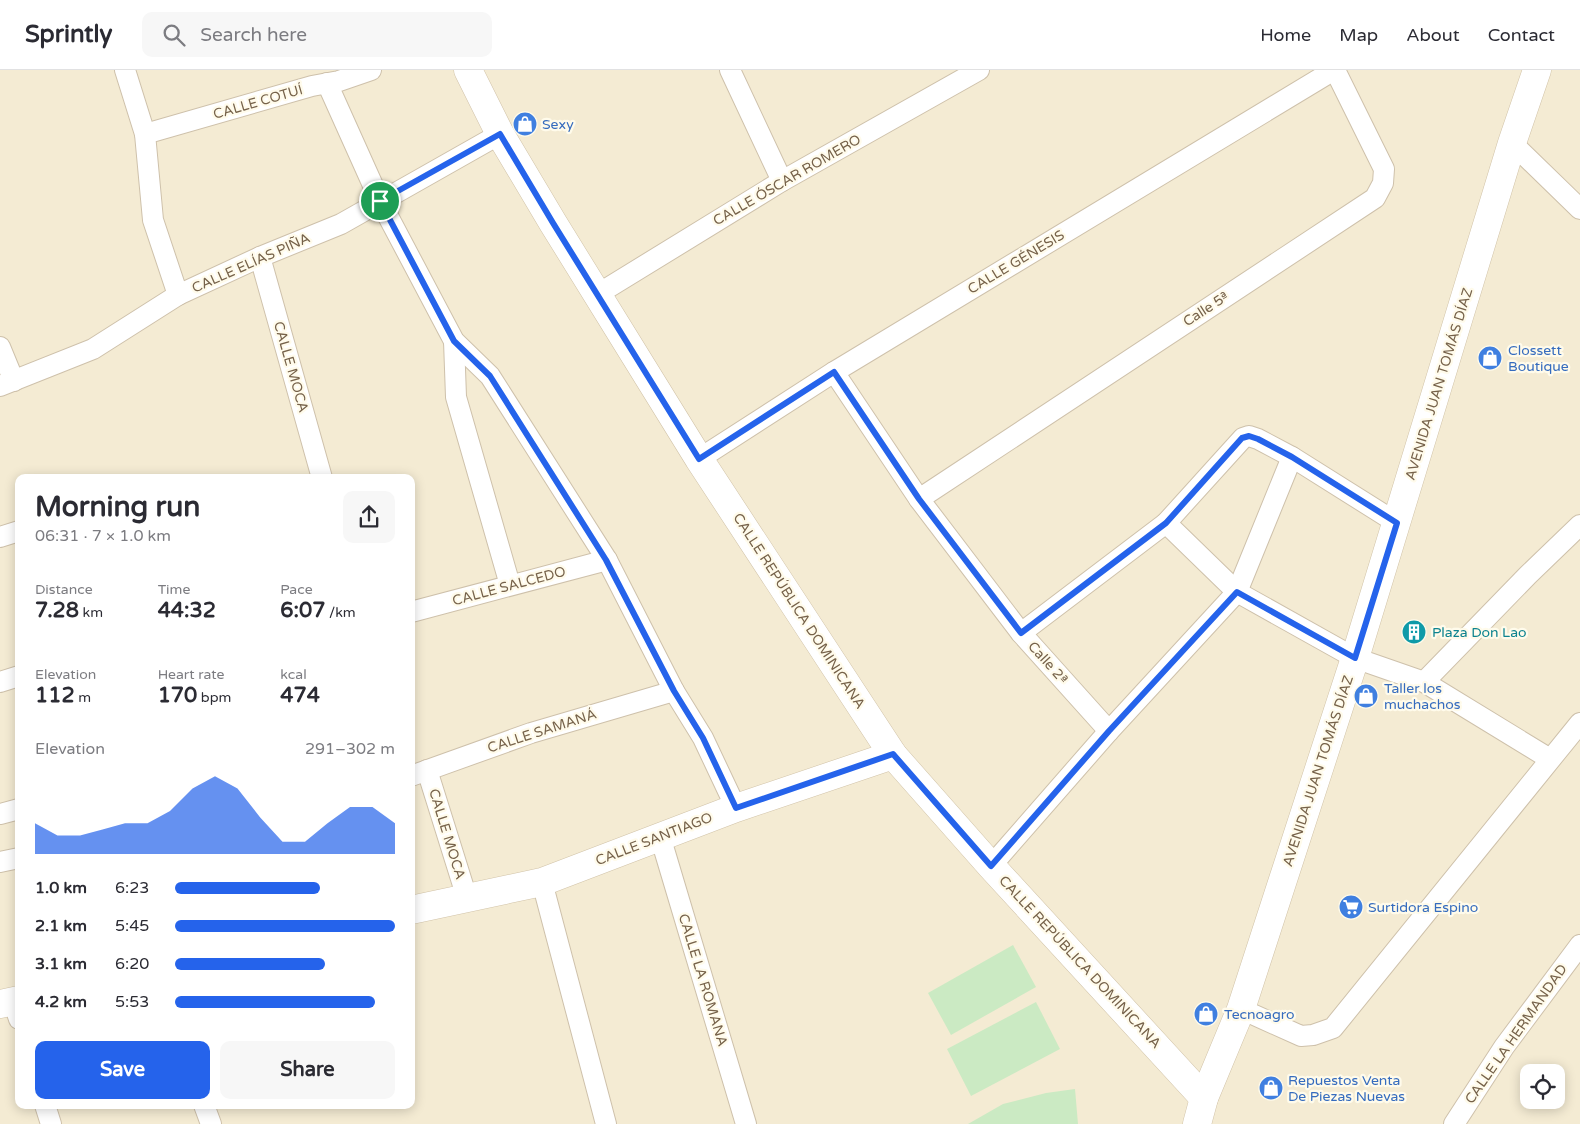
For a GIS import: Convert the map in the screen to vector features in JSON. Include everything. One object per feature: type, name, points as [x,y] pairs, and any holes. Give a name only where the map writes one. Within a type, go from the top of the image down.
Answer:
[{"type":"street","points":[[125,70],[145,134],[153,220],[178,295]]},
{"type":"street","name":"CALLE COTUÍ","points":[[145,134],[315,80],[371,70]]},
{"type":"street","name":"CALLE REPÚBLICA DOMINICANA","points":[[468,70],[500,134],[699,459],[893,754],[991,866],[1204,1098]]},
{"type":"street","points":[[730,70],[782,181]]},
{"type":"street","name":"CALLE GÉNESIS","points":[[699,459],[834,372],[1335,70]]},
{"type":"street","name":"Calle 5ª","points":[[919,499],[1375,198],[1383,183],[1384,169],[1335,70]]},
{"type":"street","name":"AVENIDA JUAN TOMÁS DÍAZ","points":[[1197,1124],[1204,1098],[1241,1010],[1355,658],[1512,143],[1537,70]]},
{"type":"street","name":"CALLE ÓSCAR ROMERO","points":[[598,294],[782,181],[970,72]]},
{"type":"street","points":[[315,80],[454,341],[490,376],[606,560],[674,691],[703,738],[736,808]]},
{"type":"street","name":"CALLE ELÍAS PIÑA","points":[[7,383],[92,348],[178,295],[260,257],[341,224],[500,134]]},
{"type":"street","points":[[1512,143],[1580,209]]},
{"type":"street","name":"CALLE MOCA","points":[[260,257],[321,474]]},
{"type":"street","points":[[454,341],[456,397],[510,585]]},
{"type":"street","points":[[0,347],[7,383]]},
{"type":"street","name":"Calle 2ª","points":[[834,372],[919,499],[1021,633],[1109,731]]},
{"type":"street","points":[[1021,633],[1166,523],[1242,438],[1249,436],[1258,439],[1292,457],[1397,523]]},
{"type":"street","points":[[991,866],[1109,731],[1237,592],[1292,457]]},
{"type":"street","points":[[1166,523],[1237,592],[1355,658],[1424,682],[1550,759]]},
{"type":"street","points":[[1424,682],[1580,524]]},
{"type":"street","points":[[0,537],[15,532]]},
{"type":"street","name":"CALLE SALCEDO","points":[[415,611],[606,560]]},
{"type":"street","points":[[0,682],[15,677]]},
{"type":"street","name":"CALLE SAMANÁ","points":[[419,773],[531,733],[674,691]]},
{"type":"street","points":[[1241,1010],[1301,1036],[1313,1035],[1333,1028],[1580,723]]},
{"type":"street","name":"CALLE SANTIAGO","points":[[415,909],[542,882],[736,808],[893,754]]},
{"type":"street","name":"CALLE MOCA","points":[[419,773],[467,898]]},
{"type":"street","points":[[0,814],[15,810]]},
{"type":"street","name":"CALLE LA ROMANA","points":[[660,836],[746,1124]]},
{"type":"street","points":[[0,862],[15,859]]},
{"type":"street","points":[[542,882],[606,1124]]},
{"type":"street","name":"CALLE LA HERMANDAD","points":[[1454,1124],[1504,1047],[1580,945]]},
{"type":"street","points":[[46,1109],[51,1124]]},
{"type":"street","points":[[206,1109],[212,1124]]},
{"type":"shaded area","points":[[0,70],[1580,70],[1580,1124],[0,1124]]},
{"type":"green space","points":[[1013,945],[1036,987],[951,1035],[928,993]]},
{"type":"green space","points":[[1036,1002],[1060,1049],[971,1096],[947,1049]]},
{"type":"green space","points":[[1075,1089],[1078,1124],[968,1124],[1003,1104],[1046,1093]]},
{"type":"place","name":"Sexy","points":[[525,124]]},
{"type":"place","name":"Clossett Boutique","points":[[1490,358]]},
{"type":"place","name":"Plaza Don Lao","points":[[1414,632]]},
{"type":"place","name":"Taller los muchachos","points":[[1366,696]]},
{"type":"place","name":"Surtidora Espino","points":[[1351,907]]},
{"type":"place","name":"Tecnoagro","points":[[1206,1014]]},
{"type":"place","name":"Repuestos Venta De Piezas Nuevas","points":[[1271,1088]]},
{"type":"route","points":[[500,134],[699,459],[834,372],[919,499],[1021,633],[1166,523],[1242,438],[1249,436],[1258,439],[1292,457],[1397,523],[1355,658],[1237,592],[1109,731],[991,866],[893,754],[736,808],[703,738],[674,691],[606,560],[490,376],[454,341],[380,201],[500,134]]}]
